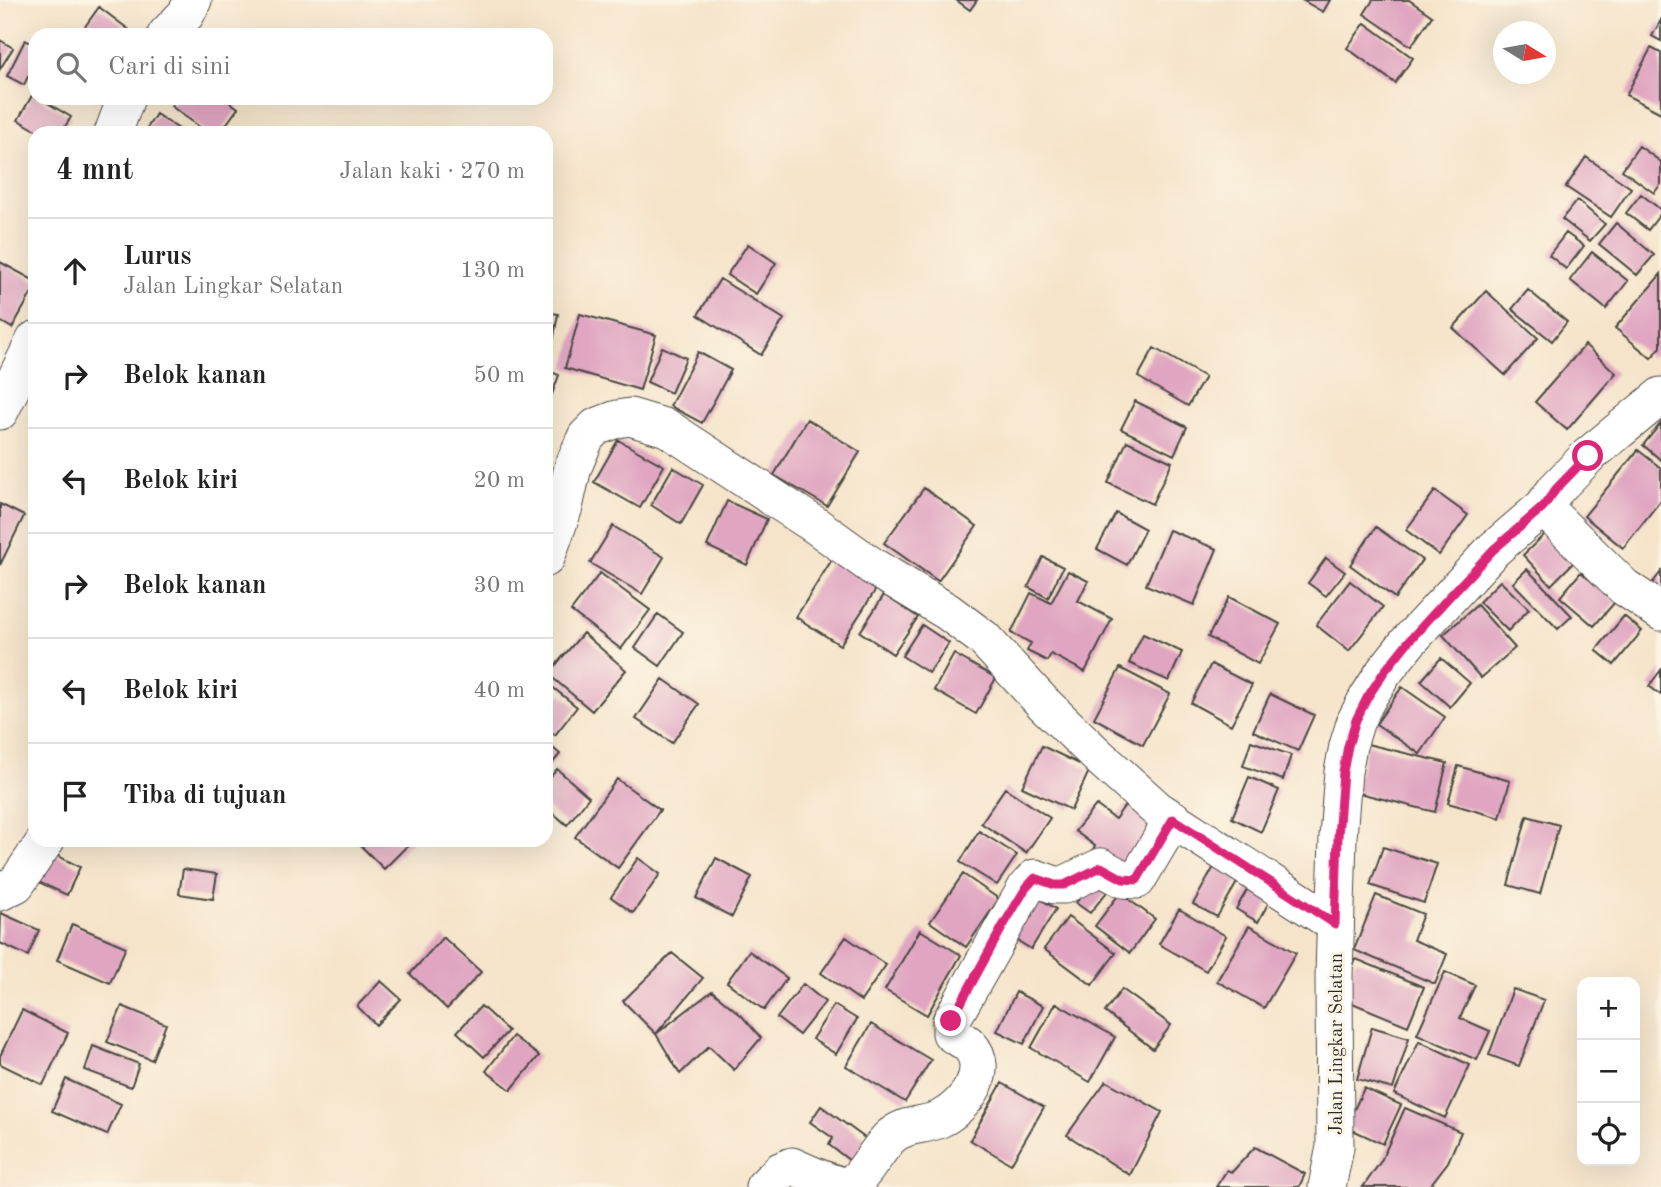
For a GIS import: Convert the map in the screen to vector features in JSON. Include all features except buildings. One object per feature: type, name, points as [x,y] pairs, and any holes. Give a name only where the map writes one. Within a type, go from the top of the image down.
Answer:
[{"type":"street","points":[[173,28],[186,14],[193,0]]},
{"type":"street","points":[[115,126],[123,105]]},
{"type":"street","points":[[0,411],[28,354]]},
{"type":"street","name":"Jalan Lingkar Selatan","points":[[1327,1187],[1335,1147],[1335,924],[1338,837],[1343,772],[1356,720],[1384,672],[1408,642],[1493,550],[1543,507],[1556,489],[1588,456],[1661,396]]},
{"type":"street","points":[[553,538],[564,507],[573,467],[586,437],[596,427],[630,417],[667,428],[815,525],[872,566],[948,612],[983,638],[1043,703],[1158,810],[1335,924]]},
{"type":"street","points":[[1543,507],[1624,587],[1661,612]]},
{"type":"street","points":[[764,1187],[780,1171],[792,1167],[847,1186],[855,1182],[888,1139],[902,1128],[942,1118],[954,1110],[976,1082],[978,1063],[970,1046],[951,1033],[951,1021],[1026,888],[1035,878],[1055,885],[1064,885],[1101,867],[1123,879],[1137,880],[1173,819]]},
{"type":"street","points":[[0,892],[16,884],[41,847]]},
{"type":"route","points":[[951,1021],[1003,926],[1035,878],[1055,885],[1064,885],[1101,867],[1123,879],[1137,880],[1173,819],[1335,924],[1343,772],[1356,720],[1367,698],[1408,642],[1449,597],[1493,550],[1543,507],[1556,489],[1588,456]]}]
